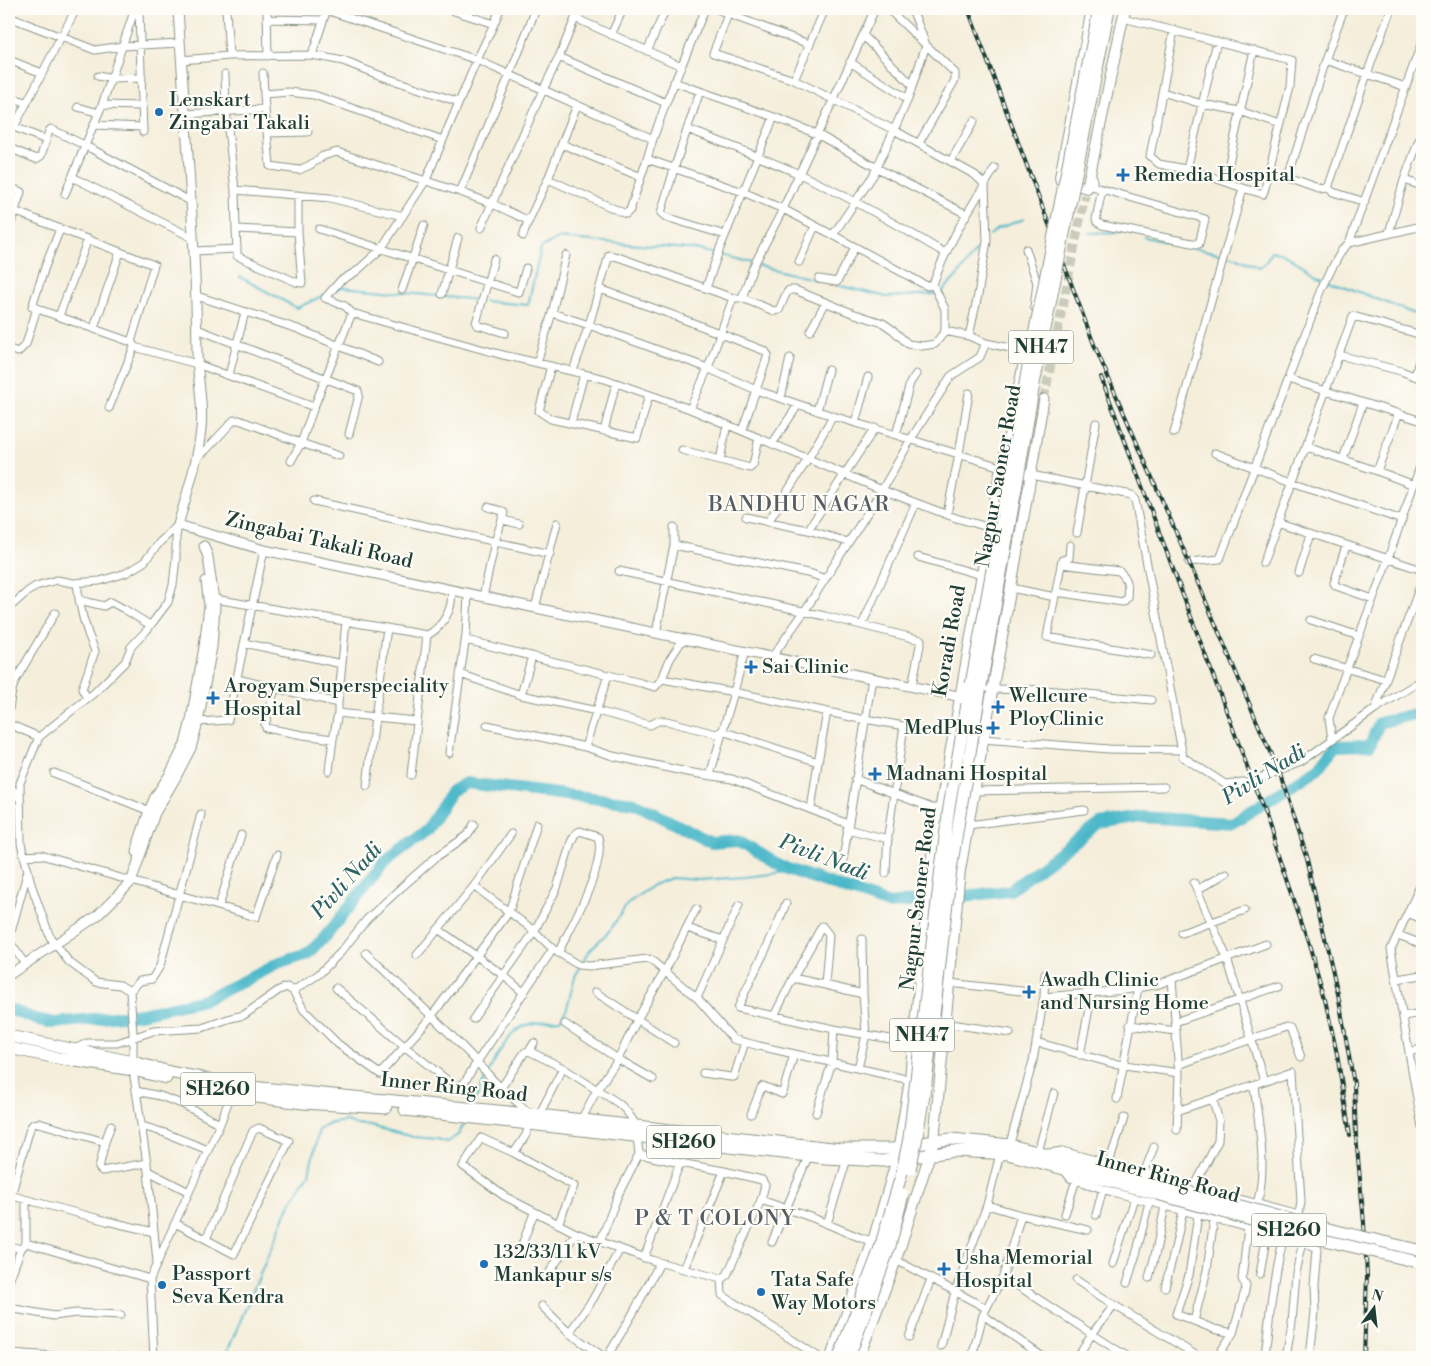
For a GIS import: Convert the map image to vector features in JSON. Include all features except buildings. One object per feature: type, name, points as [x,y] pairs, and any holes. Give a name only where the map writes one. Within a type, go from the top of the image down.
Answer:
[{"type":"highway","name":"Nagpur Saoner Road","points":[[981,687],[991,575],[1029,360],[1099,9]]},
{"type":"highway","name":"Nagpur Saoner Road","points":[[981,687],[1020,472],[1035,376],[1108,9]]},
{"type":"highway","name":"Koradi Road","points":[[973,701],[981,687]]},
{"type":"highway","name":"Nagpur Saoner Road","points":[[839,1357],[879,1251],[902,1172],[909,1138],[944,842],[952,790],[973,701]]},
{"type":"highway","name":"Nagpur Saoner Road","points":[[849,1357],[890,1246],[916,1142],[926,1083],[973,701]]},
{"type":"highway","name":"Inner Ring Road","points":[[9,1036],[233,1088],[453,1107],[472,1115]]},
{"type":"highway","name":"Inner Ring Road","points":[[9,1048],[57,1058],[133,1066]]},
{"type":"highway","name":"Inner Ring Road","points":[[233,1088],[249,1096],[303,1103],[472,1115],[580,1120],[637,1131],[841,1150],[886,1149],[898,1153]]},
{"type":"highway","name":"Inner Ring Road","points":[[533,1118],[637,1131],[808,1157],[884,1161],[898,1153]]},
{"type":"highway","name":"Inner Ring Road","points":[[934,1141],[952,1140],[1006,1151],[1064,1169],[1320,1239],[1422,1263]]},
{"type":"highway","name":"SH260","points":[[898,1153],[934,1141]]},
{"type":"highway","name":"Inner Ring Road","points":[[930,1154],[954,1151],[1042,1153],[1155,1194],[1299,1222],[1422,1252]]},
{"type":"highway","name":"SH260","points":[[898,1153],[930,1154]]},
{"type":"main road","points":[[1092,9],[1060,177],[1061,181],[1086,192],[1124,13]]},
{"type":"main road","points":[[859,1357],[894,1264],[934,1141],[960,870],[982,739],[973,701],[981,687],[1011,588],[1030,475],[1000,467]]},
{"type":"main road","name":"Koradi Road","points":[[831,1357],[873,1241],[898,1153],[903,1127],[924,952],[930,867],[941,808],[973,701],[981,575],[1000,467]]},
{"type":"main road","points":[[924,952],[952,952]]},
{"type":"main road","points":[[903,1127],[936,1126]]},
{"type":"main road","points":[[866,1262],[894,1264]]},
{"type":"street","points":[[46,140],[11,127],[27,104],[76,9]]},
{"type":"street","points":[[65,194],[112,79],[135,9]]},
{"type":"street","points":[[94,125],[143,130],[139,9]]},
{"type":"street","points":[[130,991],[120,986],[96,982],[69,962],[50,937],[32,887],[21,844],[20,783],[39,737],[87,698],[125,662],[131,647],[168,602],[172,585],[178,525],[196,458],[201,428],[202,392],[197,364],[197,296],[178,9]]},
{"type":"street","points":[[226,9],[229,56]]},
{"type":"street","points":[[267,9],[268,56]]},
{"type":"street","points":[[312,55],[326,9],[477,60],[653,140]]},
{"type":"street","points":[[448,9],[494,24]]},
{"type":"street","points":[[500,9],[426,180],[381,249],[357,271],[340,282],[325,298],[345,306],[352,313],[499,354],[616,383],[690,409],[882,490],[990,528]]},
{"type":"street","points":[[460,192],[536,9]]},
{"type":"street","points":[[481,228],[559,57],[578,9]]},
{"type":"street","points":[[611,35],[622,9]]},
{"type":"street","points":[[647,51],[666,9]]},
{"type":"street","points":[[548,179],[626,214],[630,210],[666,103],[705,9]]},
{"type":"street","points":[[717,9],[809,44]]},
{"type":"street","points":[[794,80],[825,9]]},
{"type":"street","points":[[742,298],[755,264],[875,9]]},
{"type":"street","points":[[888,9],[955,73],[955,80],[919,143]]},
{"type":"street","points":[[833,235],[877,168],[908,99],[926,45],[912,9]]},
{"type":"street","points":[[1344,9],[1325,60],[1289,174],[1291,178],[1319,189],[1328,188],[1333,192],[1364,202]]},
{"type":"street","points":[[1328,188],[1391,9]]},
{"type":"street","points":[[729,12],[713,54],[794,80],[919,143],[975,174],[984,185],[987,237],[978,296],[969,336]]},
{"type":"street","points":[[1124,13],[1174,30],[1292,60],[1290,88],[1263,194],[1187,169],[1159,164],[1150,156],[1174,30]]},
{"type":"street","points":[[9,17],[95,50],[123,46],[180,43]]},
{"type":"street","points":[[575,18],[681,66]]},
{"type":"street","points":[[267,19],[323,20]]},
{"type":"street","points":[[863,35],[912,85]]},
{"type":"street","points":[[1187,169],[1217,41]]},
{"type":"street","points":[[1190,562],[1220,559],[1322,289],[1342,250],[1348,243],[1422,42]]},
{"type":"street","points":[[1225,182],[1254,50]]},
{"type":"street","points":[[181,60],[229,56],[312,55],[343,61],[459,102]]},
{"type":"street","points":[[559,57],[666,103]]},
{"type":"street","points":[[9,60],[42,73]]},
{"type":"street","points":[[1325,60],[1406,87]]},
{"type":"street","points":[[850,62],[908,99]]},
{"type":"street","points":[[263,73],[270,166],[299,170],[323,156],[337,152],[460,192],[493,204],[529,221]]},
{"type":"street","points":[[225,74],[226,111],[235,190],[237,256],[302,283],[298,232],[298,195]]},
{"type":"street","points":[[98,76],[112,79],[142,78]]},
{"type":"street","points":[[674,82],[817,134],[877,168],[966,214]]},
{"type":"street","points":[[700,91],[661,213],[666,217],[726,235]]},
{"type":"street","points":[[264,94],[289,92],[314,95],[443,140]]},
{"type":"street","points":[[1162,92],[1202,104],[1240,111],[1280,126]]},
{"type":"street","points":[[9,96],[27,104]]},
{"type":"street","points":[[102,105],[143,106]]},
{"type":"street","points":[[523,236],[577,105]]},
{"type":"street","points":[[78,107],[99,113]]},
{"type":"street","points":[[185,114],[265,109]]},
{"type":"street","points":[[706,288],[720,248],[774,117]]},
{"type":"street","points":[[951,161],[974,121]]},
{"type":"street","points":[[9,148],[36,159],[41,156],[48,131],[51,129],[190,201]]},
{"type":"street","points":[[687,130],[758,156],[799,174],[855,202],[946,253]]},
{"type":"street","points":[[267,133],[308,132]]},
{"type":"street","points":[[1389,233],[1404,180],[1419,140],[1422,139]]},
{"type":"street","points":[[1096,143],[1099,155],[1093,186],[1205,219],[1199,244],[1102,225],[1096,219],[1102,189]]},
{"type":"street","points":[[562,144],[640,178]]},
{"type":"street","points":[[647,159],[743,192],[782,209],[927,286],[933,284]]},
{"type":"street","points":[[573,371],[589,326],[609,255],[733,298],[742,298],[774,311],[779,310],[789,290],[795,290],[852,313],[883,323],[908,344],[922,346],[935,344],[944,331],[945,309],[933,284],[956,232],[995,168]]},
{"type":"street","points":[[72,177],[193,238]]},
{"type":"street","points":[[1404,180],[1422,186]]},
{"type":"street","points":[[9,188],[21,192],[9,227]]},
{"type":"street","points":[[1174,433],[1243,188]]},
{"type":"street","points":[[235,190],[330,198],[403,216]]},
{"type":"street","points":[[14,211],[154,265],[133,344],[109,408]]},
{"type":"street","points":[[402,290],[424,225]]},
{"type":"street","points":[[799,262],[815,226]]},
{"type":"street","points":[[1348,243],[1422,226]]},
{"type":"street","points":[[60,229],[32,307],[314,407]]},
{"type":"street","points":[[236,229],[298,232]]},
{"type":"street","points":[[318,229],[519,292],[526,268]]},
{"type":"street","points":[[442,294],[458,238]]},
{"type":"street","points":[[58,316],[88,240]]},
{"type":"street","points":[[819,279],[838,282],[855,247]]},
{"type":"street","points":[[194,251],[237,249]]},
{"type":"street","points":[[552,313],[708,368],[756,390],[798,405],[1000,467],[1035,304],[1037,283],[1026,249]]},
{"type":"street","points":[[94,328],[120,252]]},
{"type":"street","points":[[537,363],[552,313],[566,255]]},
{"type":"street","points":[[494,259],[476,320],[477,325],[504,333]]},
{"type":"street","points":[[600,289],[766,351],[768,355],[742,431]]},
{"type":"street","points":[[197,296],[298,330],[378,362]]},
{"type":"street","points":[[690,409],[708,368],[733,298]]},
{"type":"street","points":[[810,331],[826,302]]},
{"type":"street","points":[[9,349],[18,352],[26,344],[37,308]]},
{"type":"street","points":[[229,376],[245,312]]},
{"type":"street","points":[[291,461],[301,443],[352,313]]},
{"type":"street","points":[[1263,563],[1352,316],[1422,335]]},
{"type":"street","points":[[197,329],[358,391],[359,395],[349,434]]},
{"type":"street","points":[[944,331],[969,336],[986,343],[1025,351]]},
{"type":"street","points":[[772,657],[804,612],[882,490],[951,376],[980,357],[986,343]]},
{"type":"street","points":[[1415,376],[1422,349]]},
{"type":"street","points":[[1339,356],[1401,371],[1422,379]]},
{"type":"street","points":[[781,398],[790,358]]},
{"type":"street","points":[[551,366],[539,411],[551,419],[637,438],[649,395]]},
{"type":"street","points":[[817,411],[828,370]]},
{"type":"street","points":[[571,423],[584,374]]},
{"type":"street","points":[[896,435],[910,383],[916,374]]},
{"type":"street","points":[[855,422],[868,377]]},
{"type":"street","points":[[1288,379],[1422,421]]},
{"type":"street","points":[[604,431],[616,383]]},
{"type":"street","points":[[947,514],[969,393]]},
{"type":"street","points":[[1044,399],[1030,475],[1131,494],[1135,500],[1183,756],[1225,784],[1252,781],[1301,762],[1375,709],[1422,680]]},
{"type":"street","points":[[1343,459],[1363,403]]},
{"type":"street","points":[[772,444],[798,405]]},
{"type":"street","points":[[1377,471],[1398,413]]},
{"type":"street","points":[[768,522],[833,416]]},
{"type":"street","points":[[196,458],[234,420],[239,420],[339,456]]},
{"type":"street","points":[[1077,533],[1096,423]]},
{"type":"street","points":[[720,460],[727,425]]},
{"type":"street","points":[[808,530],[875,428]]},
{"type":"street","points":[[682,450],[750,468],[753,465],[758,438]]},
{"type":"street","points":[[1306,448],[1343,459],[1414,485]]},
{"type":"street","points":[[1215,453],[1402,520]]},
{"type":"street","points":[[1332,739],[1330,718],[1338,692],[1388,559],[1422,461]]},
{"type":"street","points":[[314,502],[550,554]]},
{"type":"street","points":[[862,625],[916,503]]},
{"type":"street","points":[[483,596],[495,542],[504,513],[502,510],[488,507]]},
{"type":"street","points":[[746,517],[808,530],[848,542]]},
{"type":"street","points":[[503,520],[519,524]]},
{"type":"street","points":[[1277,522],[1422,570]]},
{"type":"street","points":[[536,608],[557,523]]},
{"type":"street","points":[[9,608],[36,586],[57,580],[77,583],[100,582],[126,572],[144,562],[160,542],[178,525]]},
{"type":"street","name":"Zingabai Takali Road","points":[[178,525],[264,550],[912,686],[973,701]]},
{"type":"street","points":[[656,633],[674,545],[674,527]]},
{"type":"street","points":[[152,812],[155,797],[170,774],[185,744],[192,720],[209,606],[202,558],[204,532]]},
{"type":"street","points":[[1299,573],[1311,534]]},
{"type":"street","points":[[674,545],[812,574],[824,579]]},
{"type":"street","points":[[9,975],[97,916],[131,882],[139,841],[152,812],[176,777],[191,748],[198,722],[212,647],[216,607],[208,557],[204,546]]},
{"type":"street","points":[[1070,546],[1069,558],[1062,560],[1047,638],[1151,655]]},
{"type":"street","points":[[1346,546],[1334,583],[1336,586],[1373,599]]},
{"type":"street","points":[[198,722],[228,720],[264,550]]},
{"type":"street","points":[[918,558],[981,575]]},
{"type":"street","points":[[1011,588],[1122,602],[1127,597],[1128,583],[1125,576],[1119,571],[1061,564]]},
{"type":"street","points":[[619,571],[862,625],[920,640],[912,686]]},
{"type":"street","points":[[1375,709],[1422,581]]},
{"type":"street","points":[[77,583],[88,636],[95,651],[82,689],[87,698]]},
{"type":"street","points":[[215,599],[427,635],[434,632],[444,619],[450,607],[452,590]]},
{"type":"street","points":[[449,753],[466,640],[468,593]]},
{"type":"street","points":[[79,600],[104,606],[111,602],[150,625]]},
{"type":"street","points":[[9,709],[15,681],[55,613]]},
{"type":"street","points":[[1311,620],[1359,636]]},
{"type":"street","points":[[329,771],[338,713],[346,621]]},
{"type":"street","points":[[367,786],[387,628]]},
{"type":"street","points":[[411,775],[427,635]]},
{"type":"street","points":[[466,640],[655,687],[662,679],[670,659],[683,639]]},
{"type":"street","points":[[244,643],[342,664]]},
{"type":"street","points":[[710,775],[745,651]]},
{"type":"street","points":[[521,696],[532,656]]},
{"type":"street","points":[[1314,659],[1386,680]]},
{"type":"street","points":[[460,674],[521,696],[597,711],[650,725],[658,721],[666,721],[716,734],[722,732],[818,762]]},
{"type":"street","points":[[585,747],[608,675]]},
{"type":"street","points":[[842,866],[872,678]]},
{"type":"street","points":[[237,679],[338,703]]},
{"type":"street","points":[[662,679],[734,692],[865,720],[904,726],[888,840],[886,873]]},
{"type":"street","points":[[981,687],[1045,690],[1152,700]]},
{"type":"street","points":[[275,688],[265,725],[266,728],[334,739]]},
{"type":"street","points":[[811,809],[827,712]]},
{"type":"street","points":[[338,713],[416,721]]},
{"type":"street","points":[[9,724],[39,737]]},
{"type":"street","points":[[487,725],[585,747],[613,756],[687,772],[732,779],[811,809],[848,826],[888,840]]},
{"type":"street","points":[[982,739],[1109,749],[1181,750]]},
{"type":"street","points":[[54,773],[152,812]]},
{"type":"street","points":[[856,780],[932,808],[941,808]]},
{"type":"street","points":[[9,785],[20,799]]},
{"type":"street","points":[[974,791],[1164,787]]},
{"type":"street","points":[[968,825],[1084,810]]},
{"type":"street","points":[[157,1262],[148,1167],[133,1066],[130,991],[140,981],[152,979],[160,966],[200,814]]},
{"type":"street","points":[[293,991],[319,974],[341,952],[367,919],[422,869],[468,835],[474,824]]},
{"type":"street","points":[[73,1050],[87,1043],[117,1042],[133,1035],[153,1031],[202,1028],[244,1015],[279,990],[286,988],[293,991],[304,1010],[338,1044],[380,1074],[431,1016],[509,912],[537,824]]},
{"type":"street","points":[[336,988],[456,1087],[464,1083],[524,993],[556,951],[582,905],[598,859],[600,843],[598,836],[580,831],[575,834],[557,888],[534,932],[473,1019]]},
{"type":"street","points":[[417,955],[474,886],[511,834]]},
{"type":"street","points":[[219,906],[241,835]]},
{"type":"street","points":[[24,856],[42,855],[256,917],[276,855]]},
{"type":"street","points":[[25,964],[9,940],[28,870]]},
{"type":"street","points":[[1226,873],[1196,886],[1227,958],[1264,1081]]},
{"type":"street","points":[[1414,911],[1422,882]]},
{"type":"street","points":[[474,886],[532,928],[534,932],[556,951],[578,965],[589,966],[652,960],[697,998],[733,1038],[910,1080]]},
{"type":"street","points":[[1422,896],[1391,949],[1422,1126]]},
{"type":"street","points":[[786,903],[778,925],[752,975],[738,1008],[834,1029],[913,1042]]},
{"type":"street","points":[[697,998],[740,905]]},
{"type":"street","points":[[580,1120],[618,1059],[638,1018],[665,972],[696,909]]},
{"type":"street","points":[[1182,933],[1245,910]]},
{"type":"street","points":[[1414,911],[1422,919]]},
{"type":"street","points":[[774,1016],[822,926],[829,935],[825,985]]},
{"type":"street","points":[[687,928],[723,940]]},
{"type":"street","points":[[438,929],[503,975],[524,993]]},
{"type":"street","points":[[1398,935],[1422,944]]},
{"type":"street","points":[[858,1068],[866,1035],[862,994],[862,939]]},
{"type":"street","points":[[1044,998],[1159,984],[1266,944]]},
{"type":"street","points":[[366,953],[456,1039],[494,1081],[533,1118]]},
{"type":"street","points":[[941,1346],[955,1292],[1006,1151],[1033,1061],[1044,998],[1045,974]]},
{"type":"street","points":[[1397,979],[1422,975]]},
{"type":"street","points":[[793,978],[862,994]]},
{"type":"street","points":[[1172,979],[1179,1073],[1176,1130]]},
{"type":"street","points":[[949,983],[1021,991]]},
{"type":"street","points":[[1175,1022],[1280,986]]},
{"type":"street","points":[[1117,1099],[1138,988]]},
{"type":"street","points":[[595,992],[674,1043]]},
{"type":"street","points":[[1080,1054],[1092,993]]},
{"type":"street","points":[[1403,1016],[1422,1013]]},
{"type":"street","points":[[945,1023],[1010,1033]]},
{"type":"street","points":[[565,1024],[618,1059],[653,1079]]},
{"type":"street","points":[[1130,1025],[1176,1031]]},
{"type":"street","points":[[1178,1065],[1286,1027],[1290,1028],[1301,1057]]},
{"type":"street","points":[[816,1113],[832,1062],[834,1029]]},
{"type":"street","points":[[703,1073],[731,1078],[734,1076],[745,1042]]},
{"type":"street","points":[[1036,1042],[1123,1065],[1179,1073]]},
{"type":"street","points":[[501,1088],[534,1043]]},
{"type":"street","points":[[1409,1052],[1422,1049]]},
{"type":"street","points":[[529,1051],[563,1068],[619,1103],[630,1114],[637,1131],[639,1154],[618,1196],[600,1242]]},
{"type":"street","points":[[751,1114],[763,1086],[782,1094],[794,1054]]},
{"type":"street","points":[[514,1153],[563,1068]]},
{"type":"street","points":[[1054,1093],[1042,1153],[1062,1150],[1299,1215],[1301,1201],[1293,1071],[1177,1111]]},
{"type":"street","points":[[1254,1085],[1262,1155],[1261,1191],[1257,1204]]},
{"type":"street","points":[[154,1357],[150,1279],[220,1124],[233,1088]]},
{"type":"street","points":[[136,1091],[160,1096],[182,1104],[220,1124]]},
{"type":"street","points":[[1194,1187],[1218,1141],[1219,1121],[1213,1100]]},
{"type":"street","points":[[1109,1163],[1124,1118]]},
{"type":"street","points":[[105,1142],[39,1123],[34,1124],[30,1128],[10,1196],[107,1222],[154,1232]]},
{"type":"street","points":[[111,1125],[99,1168],[102,1171],[148,1167],[189,1192]]},
{"type":"street","points":[[142,1126],[208,1150]]},
{"type":"street","points":[[175,1223],[234,1254],[289,1140],[259,1128],[253,1130],[206,1239]]},
{"type":"street","points":[[558,1224],[574,1186],[514,1153],[481,1138],[463,1166],[504,1196],[576,1234],[660,1263],[721,1279],[727,1275],[761,1200],[765,1185],[762,1180],[639,1154]]},
{"type":"street","points":[[1144,1173],[1154,1147]]},
{"type":"street","points":[[772,1242],[808,1157]]},
{"type":"street","points":[[827,1224],[847,1159]]},
{"type":"street","points":[[644,1258],[680,1163]]},
{"type":"street","points":[[1064,1169],[1070,1178],[1134,1198],[1155,1194]]},
{"type":"street","points":[[684,1269],[724,1171]]},
{"type":"street","points":[[1065,1214],[1076,1180]]},
{"type":"street","points":[[1096,1215],[1103,1189]]},
{"type":"street","points":[[1155,1194],[1165,1206],[1303,1242],[1317,1249],[1314,1288],[1315,1312],[1310,1357]]},
{"type":"street","points":[[1127,1283],[1155,1194]]},
{"type":"street","points":[[1113,1264],[1134,1198]]},
{"type":"street","points":[[9,1279],[21,1249],[26,1242],[26,1200]]},
{"type":"street","points":[[761,1200],[873,1241]]},
{"type":"street","points":[[987,1204],[1021,1215],[1088,1230]]},
{"type":"street","points":[[1149,1278],[1165,1206]]},
{"type":"street","points":[[1165,1287],[1182,1211]]},
{"type":"street","points":[[521,1247],[534,1212]]},
{"type":"street","points":[[1198,1214],[1189,1275],[1176,1314],[1214,1329],[1233,1333]]},
{"type":"street","points":[[972,1357],[984,1312],[1002,1276],[1021,1215]]},
{"type":"street","points":[[1194,1321],[1207,1270],[1214,1219]]},
{"type":"street","points":[[1217,1357],[1233,1333],[1245,1292],[1246,1286],[1242,1279],[1248,1228]]},
{"type":"street","points":[[1260,1274],[1267,1233]]},
{"type":"street","points":[[547,1276],[576,1234]]},
{"type":"street","points":[[1265,1357],[1270,1311],[1283,1237]]},
{"type":"street","points":[[26,1242],[150,1279]]},
{"type":"street","points":[[1286,1357],[1292,1322],[1296,1273],[1303,1242]]},
{"type":"street","points":[[9,1246],[21,1249]]},
{"type":"street","points":[[569,1333],[593,1299],[620,1249]]},
{"type":"street","points":[[542,1306],[569,1333],[605,1357],[632,1314],[660,1263]]},
{"type":"street","points":[[894,1264],[931,1279],[955,1292],[1043,1357]]},
{"type":"street","points":[[1002,1276],[1128,1357]]},
{"type":"street","points":[[721,1279],[722,1295],[819,1357]]},
{"type":"street","points":[[909,1337],[931,1279]]},
{"type":"street","points":[[1076,1280],[1114,1306],[1199,1357]]},
{"type":"street","points":[[1077,1357],[1114,1306]]},
{"type":"street","points":[[9,1308],[54,1316],[76,1314],[121,1315]]},
{"type":"street","points":[[9,1353],[68,1357],[119,1357]]},
{"type":"waterway","points":[[990,235],[997,229],[1024,219]]},
{"type":"waterway","points":[[1090,233],[1120,232]]},
{"type":"waterway","points":[[1144,237],[1222,254]]},
{"type":"waterway","points":[[484,301],[528,305],[541,248],[557,238],[699,250],[715,254]]},
{"type":"waterway","points":[[940,294],[958,275],[984,240]]},
{"type":"waterway","points":[[1227,255],[1236,257],[1259,268],[1265,264],[1272,252],[1287,256],[1325,278]]},
{"type":"waterway","points":[[720,255],[752,263]]},
{"type":"waterway","points":[[756,265],[817,280]]},
{"type":"waterway","points":[[240,277],[297,308],[324,295]]},
{"type":"waterway","points":[[1329,280],[1422,317]]},
{"type":"waterway","points":[[836,285],[887,297],[935,294]]},
{"type":"waterway","points":[[335,290],[342,287],[479,300]]},
{"type":"waterway","name":"Pivli Nadi","points":[[9,1009],[35,1019],[55,1023],[141,1014],[204,1000],[277,964],[308,954],[325,937],[385,862],[427,830],[452,791],[466,783],[634,803],[711,842],[738,840],[782,867],[889,904],[1009,891],[1100,824],[1142,817],[1232,823],[1318,769],[1336,746],[1370,745],[1379,723],[1414,714],[1422,721]]},
{"type":"waterway","points":[[582,964],[590,950],[610,930],[628,903],[653,885],[672,878],[698,880],[795,871]]},
{"type":"waterway","points":[[473,1104],[487,1074],[501,1050],[515,1032],[530,1024],[560,1020],[567,1008],[575,976],[580,968]]},
{"type":"waterway","points":[[225,1357],[289,1206],[309,1174],[319,1129],[332,1123],[347,1121],[354,1125],[371,1126],[413,1137],[437,1139],[447,1142],[458,1135],[465,1122]]},
{"type":"tunnel","points":[[1044,399],[1085,195]]},
{"type":"railway","points":[[968,9],[1095,347],[1278,771],[1307,860],[1338,994],[1354,1084],[1356,1136],[1367,1275],[1364,1357]]},
{"type":"railway","points":[[1101,377],[1265,814],[1308,941],[1324,995],[1337,1054],[1350,1135]]},
{"type":"place","name":"Lenskart Zingabai Takali","points":[[159,112]]},
{"type":"place","name":"Remedia Hospital","points":[[1123,175]]},
{"type":"place","name":"Sai Clinic","points":[[751,667]]},
{"type":"place","name":"Arogyam Superspeciality Hospital","points":[[213,698]]},
{"type":"place","name":"Wellcure PloyClinic","points":[[998,707]]},
{"type":"place","name":"MedPlus","points":[[993,728]]},
{"type":"place","name":"Madnani Hospital","points":[[875,774]]},
{"type":"place","name":"Awadh Clinic and Nursing Home","points":[[1029,992]]},
{"type":"place","name":"132/33/11 kV Mankapur s/s","points":[[484,1264]]},
{"type":"place","name":"Usha Memorial Hospital","points":[[944,1269]]},
{"type":"place","name":"Passport Seva Kendra","points":[[162,1285]]},
{"type":"place","name":"Tata Safe Way Motors","points":[[761,1292]]},
{"type":"district","name":"BANDHU NAGAR","points":[[799,505]]},
{"type":"district","name":"P & T COLONY","points":[[715,1219]]}]
